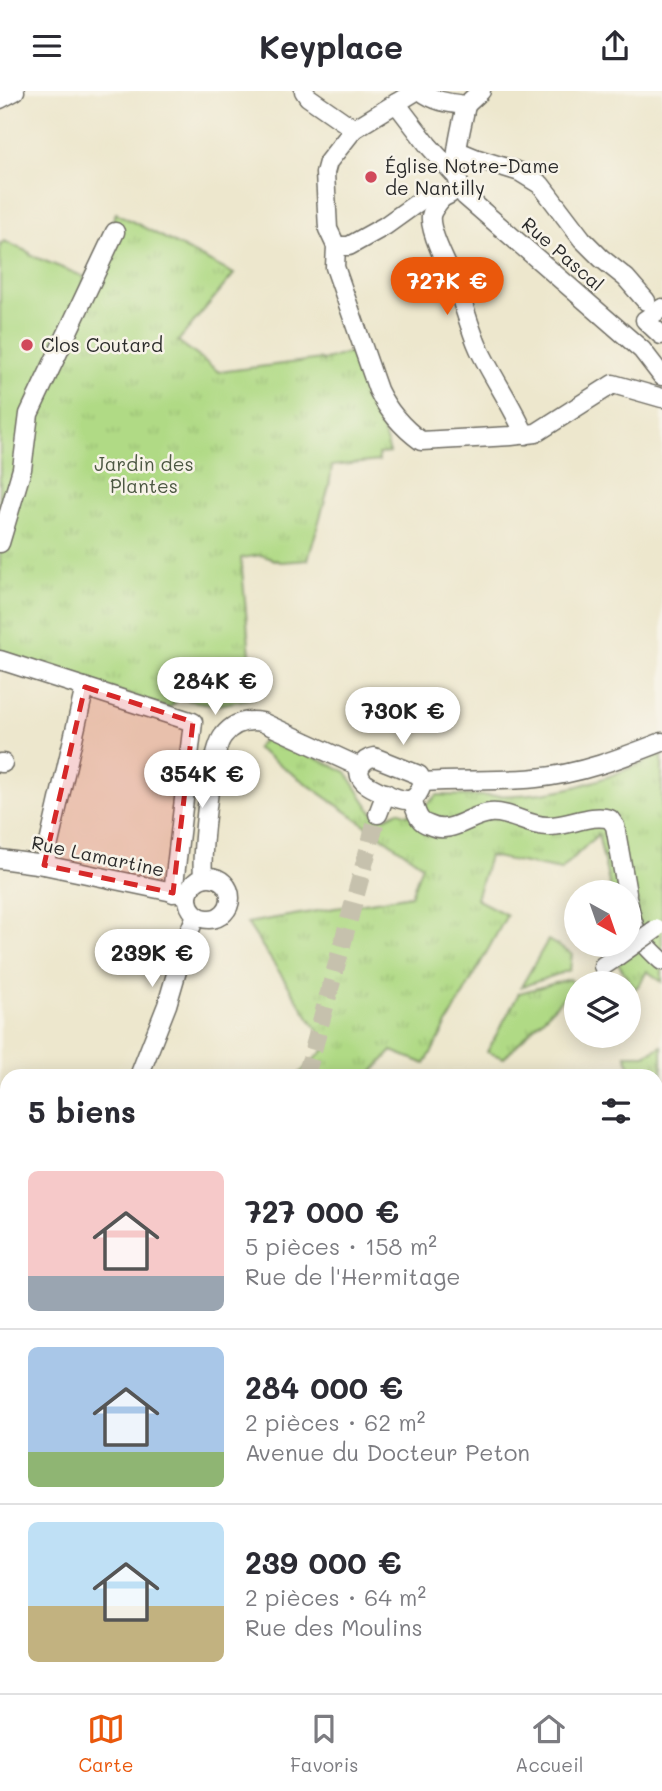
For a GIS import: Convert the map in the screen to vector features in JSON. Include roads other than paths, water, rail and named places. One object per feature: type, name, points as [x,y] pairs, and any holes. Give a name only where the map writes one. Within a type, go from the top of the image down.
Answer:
[{"type":"street","points":[[0,99],[15,91]]},
{"type":"street","points":[[304,91],[308,97],[354,129]]},
{"type":"street","points":[[466,105],[430,98],[418,91],[354,129],[328,162],[325,173],[328,229],[336,246],[335,267],[386,406],[410,433],[421,441],[536,433],[613,384],[662,398]]},
{"type":"street","points":[[481,91],[466,105],[455,162],[457,182],[442,198],[431,219],[439,247],[459,292],[477,344],[525,435]]},
{"type":"street","name":"Rue Pascal","points":[[396,103],[457,182],[464,196],[642,350],[662,376]]},
{"type":"street","points":[[458,151],[475,159],[520,171],[541,185],[582,239],[654,305],[645,320],[661,343],[655,349],[642,350]]},
{"type":"street","points":[[336,246],[349,246],[385,226],[424,198],[442,198]]},
{"type":"street","points":[[0,543],[22,469],[29,414],[115,232]]},
{"type":"street","points":[[0,660],[193,722],[180,894],[196,915],[206,919],[216,918],[224,912],[230,899],[228,889],[222,881],[213,877],[203,877],[180,894]]},
{"type":"street","points":[[44,865],[85,687]]},
{"type":"street","points":[[203,877],[202,852],[216,752],[223,736],[233,726],[245,721],[262,722],[360,767]]},
{"type":"street","points":[[422,782],[502,781],[569,773],[609,762],[662,742]]},
{"type":"street","points":[[379,757],[415,772],[422,782],[420,792],[412,799],[404,800],[366,784],[360,776],[360,767],[369,758],[379,757]]},
{"type":"street","points":[[378,814],[386,793]]},
{"type":"street","points":[[412,799],[419,818],[439,828],[454,826],[488,813],[500,813],[544,826],[566,825],[601,816],[610,819],[615,827],[625,880]]},
{"type":"street","name":"Rue Lamartine","points":[[0,859],[44,865],[180,894]]},
{"type":"street","points":[[142,1069],[167,1005],[196,915]]},
{"type":"street","points":[[609,962],[659,927]]},
{"type":"street","points":[[641,940],[662,961]]},
{"type":"tunnel","points":[[308,1069],[378,814]]},
{"type":"place","name":"Église Notre-Dame de Nantilly","points":[[371,177]]},
{"type":"place","name":"Clos Coutard","points":[[27,345]]},
{"type":"park label","name":"Jardin des Plantes","points":[[144,475]]}]
